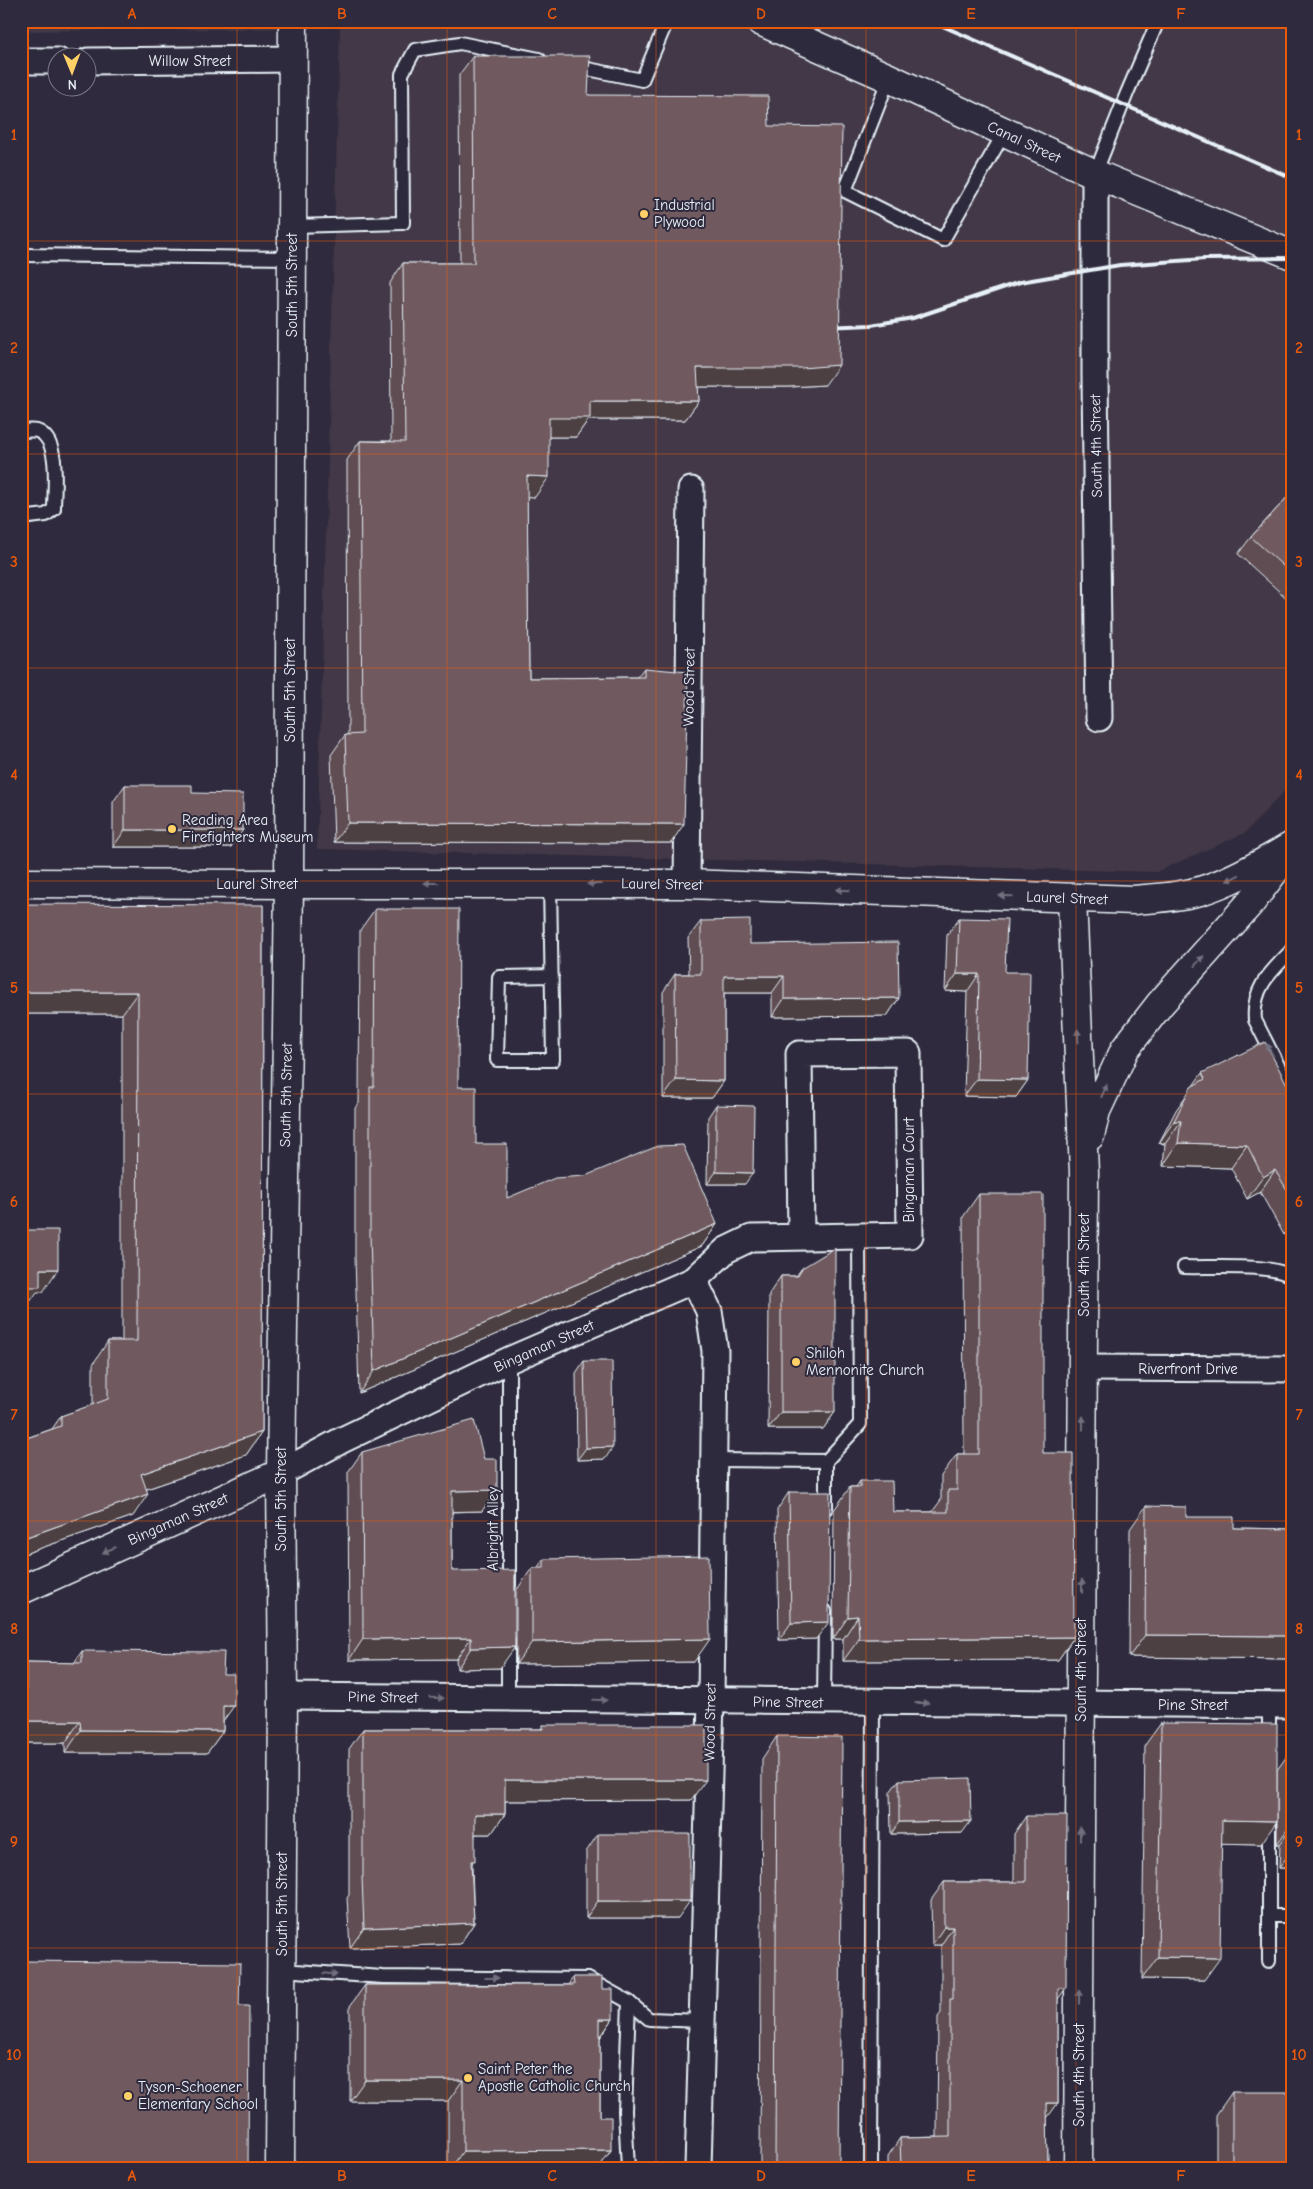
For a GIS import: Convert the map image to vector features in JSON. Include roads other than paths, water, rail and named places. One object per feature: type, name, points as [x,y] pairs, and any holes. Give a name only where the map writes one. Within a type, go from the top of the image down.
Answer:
[{"type":"main road","name":"South 5th Street","points":[[280,2168],[283,1696],[281,1473],[289,884],[293,21]]},
{"type":"main road","points":[[293,59],[311,21]]},
{"type":"main road","name":"Canal Street","points":[[760,21],[889,78],[1095,174],[1292,255]]},
{"type":"main road","name":"Laurel Street","points":[[21,883],[688,884],[1135,900],[1172,897],[1199,891],[1222,883],[1292,847]]},
{"type":"main road","name":"South 4th Street","points":[[1084,1172],[1086,1149],[1096,1111],[1125,1049],[1160,1004],[1252,901],[1292,847]]},
{"type":"main road","name":"South 4th Street","points":[[1072,899],[1084,1172],[1078,2168]]},
{"type":"main road","name":"Bingaman Street","points":[[21,1590],[281,1473]]},
{"type":"street","name":"Willow Street","points":[[98,61],[293,59]]},
{"type":"street","points":[[21,62],[48,62]]},
{"type":"street","name":"South 4th Street","points":[[1095,174],[1099,718]]},
{"type":"street","name":"Wood Street","points":[[688,884],[692,490]]},
{"type":"street","name":"Bingaman Court","points":[[908,1053],[910,1235],[859,1237],[801,1237],[799,1054],[908,1053]]},
{"type":"street","name":"Bingaman Street","points":[[281,1473],[342,1440],[509,1360],[694,1280],[726,1250],[751,1238],[801,1237]]},
{"type":"street","name":"Wood Street","points":[[694,1280],[709,1311],[715,1350],[711,1701],[698,2168]]},
{"type":"street","name":"Riverfront Drive","points":[[1083,1368],[1292,1369]]},
{"type":"street","name":"Pine Street","points":[[283,1696],[873,1703],[1280,1705]]},
{"type":"lane","points":[[293,226],[403,222],[402,74],[415,50],[460,43],[642,80],[667,21]]},
{"type":"lane","points":[[1095,174],[1158,21]]},
{"type":"lane","points":[[889,78],[845,190],[943,240],[1004,133]]},
{"type":"lane","points":[[21,255],[292,258]]},
{"type":"lane","points":[[21,431],[36,431],[44,436],[54,453],[54,509],[46,515],[21,518]]},
{"type":"lane","points":[[550,884],[552,976],[553,1060],[497,1060],[498,977],[552,976]]},
{"type":"lane","points":[[1290,954],[1261,983],[1254,1007],[1255,1020],[1292,1093]]},
{"type":"lane","points":[[826,1519],[826,1461],[860,1424],[859,1237]]},
{"type":"lane","points":[[1184,1267],[1272,1269],[1287,1273],[1292,1277]]},
{"type":"lane","name":"Albright Alley","points":[[508,1602],[509,1360]]},
{"type":"lane","points":[[714,1460],[826,1461]]},
{"type":"lane","points":[[824,1702],[825,1596]]},
{"type":"lane","points":[[508,1631],[508,1699]]},
{"type":"lane","points":[[871,2168],[873,1703]]},
{"type":"lane","points":[[1269,1753],[1280,1705]]},
{"type":"lane","points":[[1269,1801],[1269,1961]]},
{"type":"lane","points":[[1269,1916],[1292,1916]]},
{"type":"lane","points":[[281,1970],[383,1977],[588,1979],[629,2002],[649,2019],[702,2021]]},
{"type":"lane","points":[[628,2168],[625,2111],[629,2002]]},
{"type":"railway","points":[[931,21],[1292,178]]},
{"type":"railway","points":[[825,327],[871,325],[913,318],[1020,282],[1120,265],[1205,259],[1292,258]]},
{"type":"place","name":"Industrial Plywood","points":[[644,214]]},
{"type":"place","name":"Reading Area Firefighters Museum","points":[[172,829]]},
{"type":"place","name":"Shiloh Mennonite Church","points":[[796,1362]]},
{"type":"place","name":"Saint Peter the Apostle Catholic Church","points":[[468,2078]]},
{"type":"place","name":"Tyson-Schoener Elementary School","points":[[128,2096]]}]
